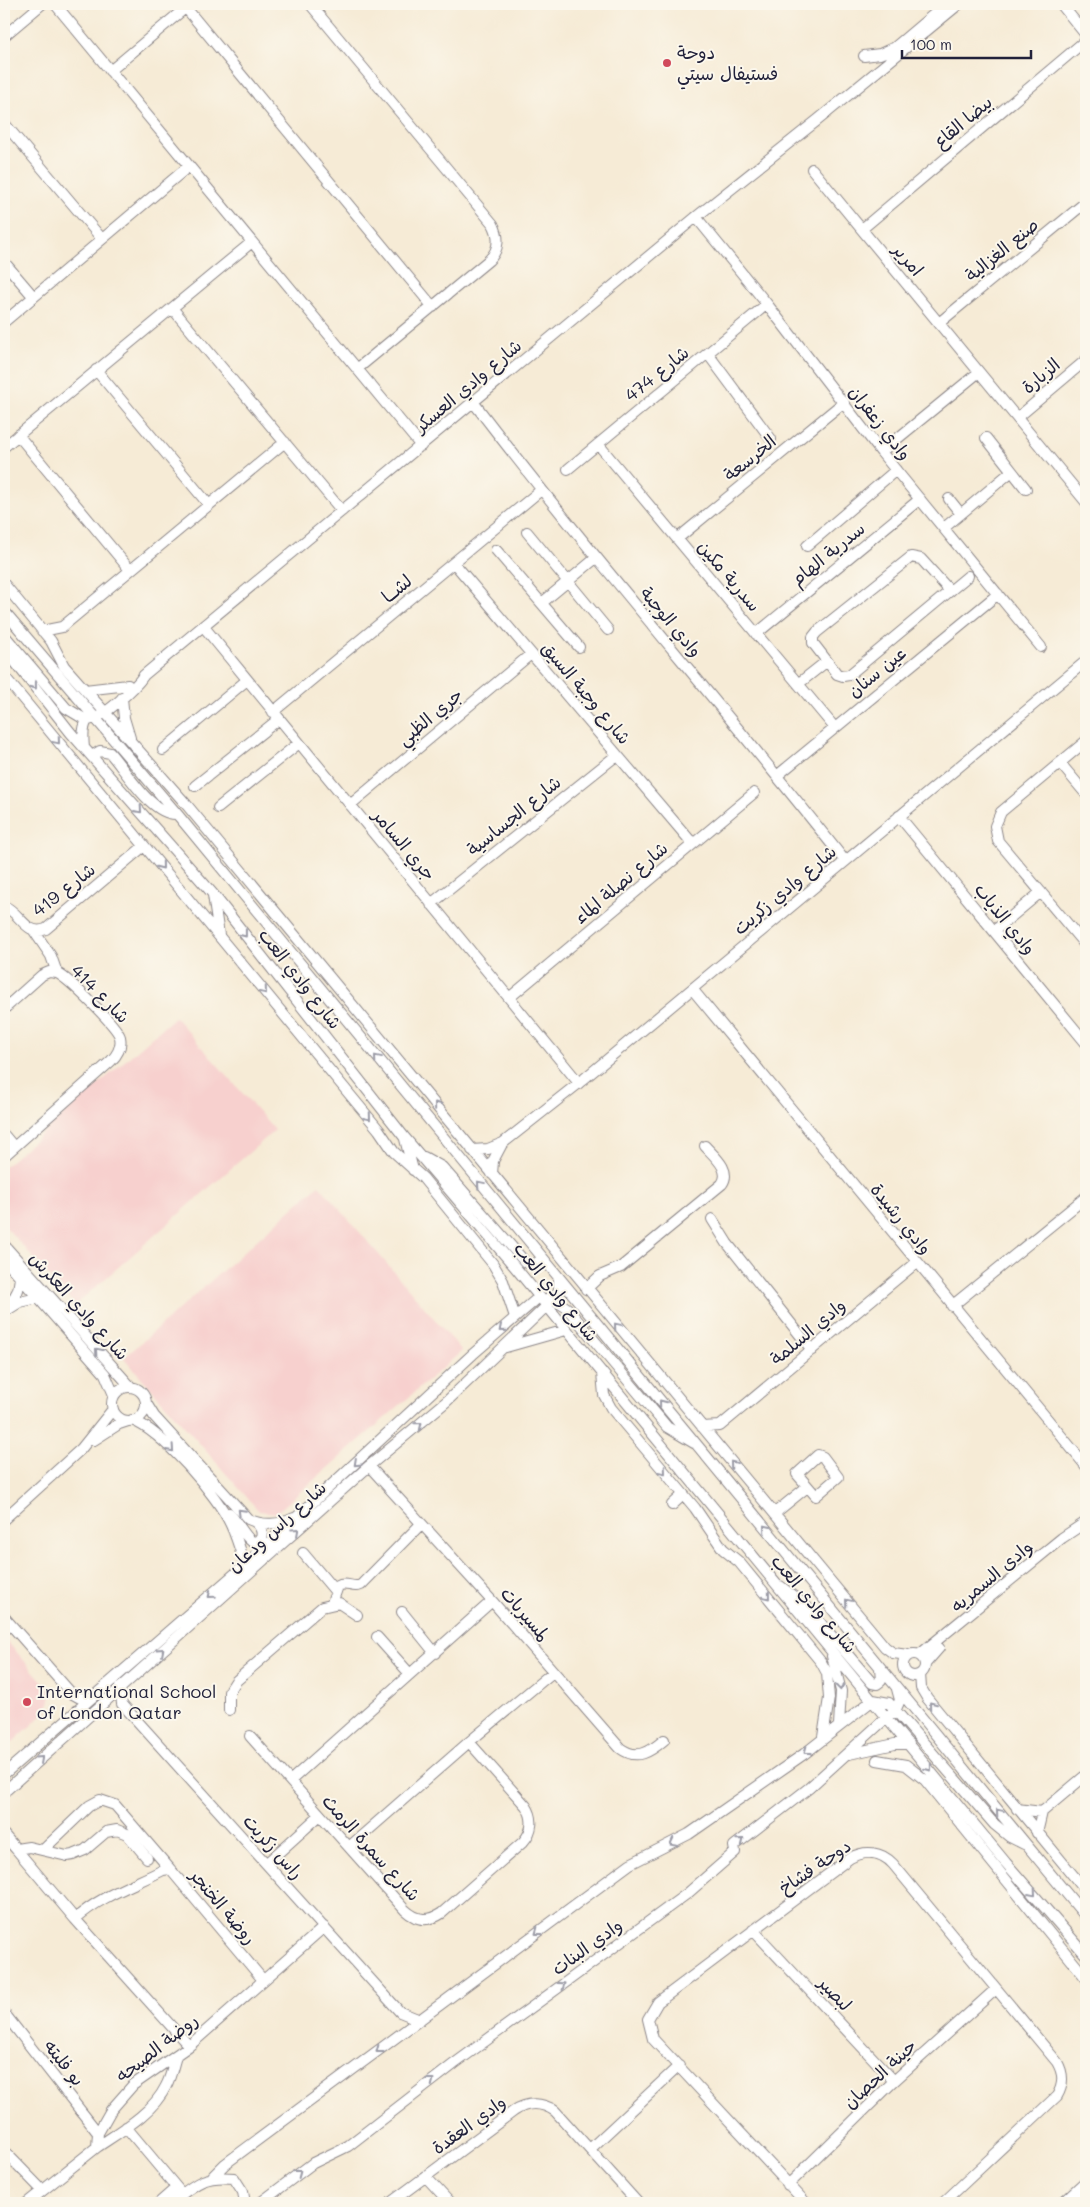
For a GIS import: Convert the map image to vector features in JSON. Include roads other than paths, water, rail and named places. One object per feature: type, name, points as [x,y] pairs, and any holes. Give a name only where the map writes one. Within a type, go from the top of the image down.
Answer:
[{"type":"street","points":[[4,36],[42,4]]},
{"type":"street","points":[[55,4],[421,446]]},
{"type":"street","points":[[310,4],[495,228],[498,242],[493,256],[357,369]]},
{"type":"street","name":"شارع وادي العسكر","points":[[813,123],[820,114],[896,46],[946,4]]},
{"type":"street","name":"شارع وادي العسكر","points":[[96,715],[128,685],[144,675],[204,627],[696,217],[959,4]]},
{"type":"street","points":[[1064,5],[1086,35]]},
{"type":"street","points":[[110,71],[189,6],[432,306]]},
{"type":"street","name":"بيضا القاع","points":[[862,229],[1086,40]]},
{"type":"street","points":[[864,56],[880,54],[896,46]]},
{"type":"street","points":[[4,123],[102,239]]},
{"type":"street","points":[[4,322],[190,166]]},
{"type":"street","name":"امرير","points":[[812,169],[1086,502]]},
{"type":"street","name":"صنع الغزالية","points":[[939,323],[1086,202]]},
{"type":"street","name":"وادي زعفران","points":[[696,217],[767,304],[881,452],[1041,647]]},
{"type":"street","points":[[4,447],[252,242]]},
{"type":"street","points":[[4,262],[33,296]]},
{"type":"street","name":"شارع 474","points":[[568,469],[767,304]]},
{"type":"street","points":[[172,308],[342,512]]},
{"type":"street","points":[[708,354],[771,439]]},
{"type":"street","name":"الزبارة","points":[[1017,418],[1086,360]]},
{"type":"street","points":[[96,370],[209,505]]},
{"type":"street","points":[[881,452],[979,372]]},
{"type":"street","name":"وادي الوجبة","points":[[474,402],[541,490],[778,775],[845,861]]},
{"type":"street","name":"الخرسعة","points":[[677,539],[844,402]]},
{"type":"street","points":[[18,435],[130,570]]},
{"type":"street","points":[[986,438],[1026,489]]},
{"type":"street","points":[[53,645],[62,627],[284,442]]},
{"type":"street","name":"سدرية مكين","points":[[598,444],[834,728]]},
{"type":"street","points":[[807,546],[896,470]]},
{"type":"street","points":[[944,528],[1012,471]]},
{"type":"street","name":"لشــا","points":[[195,786],[541,490]]},
{"type":"street","points":[[949,498],[961,514]]},
{"type":"street","name":"سدرية الهام","points":[[756,634],[920,499]]},
{"type":"street","points":[[527,532],[608,630]]},
{"type":"street","points":[[496,550],[543,602],[579,648]]},
{"type":"street","points":[[950,591],[921,559],[915,557],[908,558],[814,634],[814,644],[840,675],[849,675],[950,591],[968,576]]},
{"type":"street","points":[[543,602],[596,558]]},
{"type":"street","name":"شارع وجبة السيق","points":[[454,563],[693,844]]},
{"type":"street","points":[[4,584],[53,645],[62,663],[85,690],[96,715]]},
{"type":"street","name":"عين سنان","points":[[778,775],[998,594]]},
{"type":"street","points":[[5,613],[34,621]]},
{"type":"street","name":"شارع وادي العب","points":[[5,613],[96,715],[177,814],[207,854],[615,1345],[1086,1917]]},
{"type":"street","points":[[42,631],[62,627]]},
{"type":"street","name":"جري السامر","points":[[204,627],[579,1082]]},
{"type":"street","points":[[4,635],[66,708],[96,715],[133,744],[186,804],[638,1352],[889,1651],[898,1655],[919,1655],[925,1664],[920,1674],[921,1688],[926,1698],[1086,1891]]},
{"type":"street","name":"شارع وادي العب","points":[[4,648],[88,752],[213,894],[405,1138],[539,1297]]},
{"type":"street","name":"جري الظبي","points":[[350,804],[531,654]]},
{"type":"street","points":[[798,684],[827,661]]},
{"type":"street","name":"شارع وادي زكريت","points":[[492,1174],[495,1154],[503,1143],[692,990],[1086,661]]},
{"type":"street","name":"شارع وادي العسكر","points":[[96,715],[122,698],[144,675]]},
{"type":"street","name":"شارع وادي العب","points":[[4,676],[379,1130],[394,1152],[423,1178],[488,1257],[503,1281],[515,1317]]},
{"type":"street","points":[[163,750],[247,680]]},
{"type":"street","points":[[85,690],[128,685]]},
{"type":"street","points":[[122,698],[124,718],[133,744]]},
{"type":"street","points":[[96,715],[83,731],[88,752],[100,751],[110,753],[156,808],[169,815],[177,814]]},
{"type":"street","points":[[1086,741],[1001,812],[995,826],[998,841],[1086,946]]},
{"type":"street","points":[[218,808],[299,743]]},
{"type":"street","name":"شارع الجساسية","points":[[431,904],[617,755]]},
{"type":"street","points":[[1060,763],[1086,794]]},
{"type":"street","name":"شارع نصلة الماء","points":[[509,998],[754,793]]},
{"type":"street","points":[[186,804],[207,854]]},
{"type":"street","name":"وادي الذياب","points":[[899,816],[1086,1043]]},
{"type":"street","name":"شارع 419","points":[[4,906],[12,910],[27,927],[34,931],[46,929],[144,846]]},
{"type":"street","points":[[994,931],[1042,892]]},
{"type":"street","points":[[213,894],[219,936]]},
{"type":"street","points":[[34,931],[51,956],[57,973]]},
{"type":"street","name":"شارع 414","points":[[4,1009],[42,975],[49,972],[57,973],[117,1030],[120,1036],[120,1050],[111,1061],[4,1156]]},
{"type":"street","name":"وادي رشيدة","points":[[692,990],[916,1263],[1086,1466]]},
{"type":"street","points":[[430,1123],[462,1138]]},
{"type":"street","points":[[4,1135],[14,1147]]},
{"type":"street","points":[[405,1138],[413,1170]]},
{"type":"street","name":"شارع وادي زكريت","points":[[472,1150],[488,1149],[503,1143]]},
{"type":"street","points":[[586,1289],[600,1276],[621,1268],[722,1184],[725,1178],[724,1168],[705,1146]]},
{"type":"street","points":[[420,1155],[442,1167],[525,1262],[533,1265],[543,1259]]},
{"type":"street","points":[[500,1184],[509,1218]]},
{"type":"street","points":[[952,1306],[1086,1198]]},
{"type":"street","points":[[712,1219],[727,1243],[812,1350]]},
{"type":"street","name":"شارع وادي العكرش","points":[[4,1245],[131,1387]]},
{"type":"street","points":[[488,1257],[515,1268]]},
{"type":"street","name":"شارع وادي العكرش","points":[[4,1259],[105,1374],[114,1395]]},
{"type":"street","name":"وادي السلمة","points":[[720,1426],[916,1263]]},
{"type":"street","points":[[6,1310],[18,1290],[20,1278]]},
{"type":"street","points":[[550,1302],[559,1290],[559,1279]]},
{"type":"street","points":[[539,1297],[567,1308],[667,1428],[684,1440],[696,1444]]},
{"type":"street","name":"شارع راس ودعان","points":[[4,1774],[74,1711],[245,1566],[539,1297]]},
{"type":"street","points":[[6,1310],[20,1302],[38,1298]]},
{"type":"street","name":"شارع وادي العب","points":[[550,1302],[566,1330],[1006,1863],[1086,1955]]},
{"type":"street","name":"شارع راس ودعان","points":[[4,1792],[369,1466],[432,1415],[550,1302]]},
{"type":"street","points":[[501,1349],[524,1340],[566,1330]]},
{"type":"street","points":[[615,1345],[638,1352]]},
{"type":"street","points":[[602,1373],[604,1395],[608,1404],[683,1495],[723,1549],[739,1562],[821,1662],[830,1686],[823,1737]]},
{"type":"street","points":[[131,1387],[143,1394],[154,1416],[241,1512],[255,1522],[262,1534],[260,1540],[252,1542],[248,1540],[242,1527],[162,1440],[147,1428],[117,1416],[113,1409],[114,1395],[121,1389],[131,1387]]},
{"type":"street","points":[[4,1519],[80,1449],[110,1428],[130,1420],[143,1412],[146,1403]]},
{"type":"street","points":[[80,1449],[113,1409]]},
{"type":"street","points":[[702,1427],[720,1426],[718,1445]]},
{"type":"street","name":"لمسيربات","points":[[369,1466],[626,1752],[633,1755],[647,1753],[664,1740]]},
{"type":"street","points":[[775,1513],[807,1487]]},
{"type":"street","points":[[672,1505],[683,1495]]},
{"type":"street","points":[[217,1502],[232,1526],[245,1566]]},
{"type":"street","points":[[255,1522],[280,1523],[301,1514]]},
{"type":"street","points":[[704,1522],[731,1531]]},
{"type":"street","name":"وادى السمريه","points":[[919,1655],[1062,1538],[1086,1522]]},
{"type":"street","points":[[332,1603],[335,1591],[341,1584],[355,1587],[361,1585],[421,1524]]},
{"type":"street","points":[[786,1527],[796,1564]]},
{"type":"street","name":"وادى السمريه","points":[[925,1664],[932,1654],[1071,1538],[1086,1528]]},
{"type":"street","points":[[303,1553],[335,1591]]},
{"type":"street","points":[[775,1584],[788,1591],[806,1606],[870,1682],[875,1684],[882,1678],[879,1667]]},
{"type":"street","points":[[290,1781],[492,1601]]},
{"type":"street","points":[[229,1710],[229,1692],[236,1681],[322,1607],[332,1603],[345,1605],[357,1615]]},
{"type":"street","points":[[402,1612],[434,1653]]},
{"type":"street","points":[[835,1613],[865,1622]]},
{"type":"street","points":[[4,1617],[71,1693],[80,1698],[90,1698]]},
{"type":"street","points":[[377,1637],[410,1674]]},
{"type":"street","points":[[831,1650],[841,1691],[839,1725]]},
{"type":"street","points":[[908,1655],[903,1665],[906,1672],[912,1675],[920,1674]]},
{"type":"street","points":[[349,1847],[469,1742],[553,1672]]},
{"type":"street","points":[[105,1701],[122,1704],[120,1687]]},
{"type":"street","points":[[896,1688],[900,1700],[896,1709]]},
{"type":"street","points":[[71,1693],[75,1703],[74,1711]]},
{"type":"street","points":[[159,2203],[179,2191],[213,2176],[226,2164],[630,1864],[689,1834],[804,1754],[872,1700],[885,1701],[896,1709],[994,1824],[1010,1838],[1027,1845]]},
{"type":"street","name":"راس زكريت","points":[[122,1704],[400,2012],[420,2020]]},
{"type":"street","name":"وادي البنات","points":[[260,2203],[313,2163],[348,2146],[454,2064],[688,1894],[735,1852],[734,1846],[849,1754],[896,1709]]},
{"type":"street","name":"شارع سمرة الرمث","points":[[250,1736],[410,1915],[423,1920],[436,1917],[442,1913],[523,1842],[531,1829],[528,1810],[469,1742]]},
{"type":"street","points":[[849,1754],[895,1744],[909,1744]]},
{"type":"street","points":[[877,1760],[906,1765],[925,1780],[1086,1978]]},
{"type":"street","points":[[1037,1833],[1042,1812],[1086,1775]]},
{"type":"street","points":[[44,1850],[89,1806],[100,1800],[115,1805],[170,1870]]},
{"type":"street","points":[[1017,1810],[1042,1812]]},
{"type":"street","points":[[266,1863],[320,1815]]},
{"type":"street","points":[[16,1849],[29,1847],[67,1856],[73,1855],[85,1850],[106,1832],[117,1830],[127,1834],[147,1858]]},
{"type":"street","points":[[4,1835],[75,1920],[189,2046]]},
{"type":"street","name":"دوحة فشاخ","points":[[806,2203],[653,2039],[648,2026],[650,2013],[658,2002],[850,1858],[861,1853],[873,1853],[884,1856],[893,1864],[1057,2062],[1062,2075],[1060,2090],[1052,2101],[943,2203]]},
{"type":"street","name":"روضة الخنجر","points":[[75,1920],[86,1910],[121,1888],[163,1870],[170,1870],[263,1980]]},
{"type":"street","name":"روضة الصيحه","points":[[97,2147],[98,2133],[112,2110],[133,2085],[189,2046],[324,1927]]},
{"type":"street","name":"لبصير","points":[[753,1930],[894,2081]]},
{"type":"street","name":"حينة الحصان","points":[[788,2185],[894,2081],[996,1989]]},
{"type":"street","points":[[400,2012],[402,2033]]},
{"type":"street","name":"بو فليته","points":[[4,2014],[98,2133]]},
{"type":"street","points":[[27,2203],[62,2177],[97,2147],[126,2128],[152,2104],[166,2087],[176,2056]]},
{"type":"street","points":[[590,2149],[679,2066]]},
{"type":"street","name":"وادي العقدة","points":[[390,2203],[514,2111],[529,2104],[546,2106],[555,2112],[638,2203]]},
{"type":"street","points":[[126,2128],[179,2191]]},
{"type":"street","points":[[7,2154],[42,2190]]},
{"type":"street","points":[[213,2176],[234,2178],[243,2192],[246,2203]]},
{"type":"street","points":[[426,2177],[450,2203]]},
{"type":"street","points":[[1070,2202],[1086,2181]]},
{"type":"street","points":[[171,2203],[179,2191]]},
{"type":"street","points":[[1070,2202],[1086,2193]]},
{"type":"place","name":"دوحة فستيفال سيتي","points":[[667,63]]},
{"type":"place","name":"International School of London Qatar","points":[[27,1702]]}]
